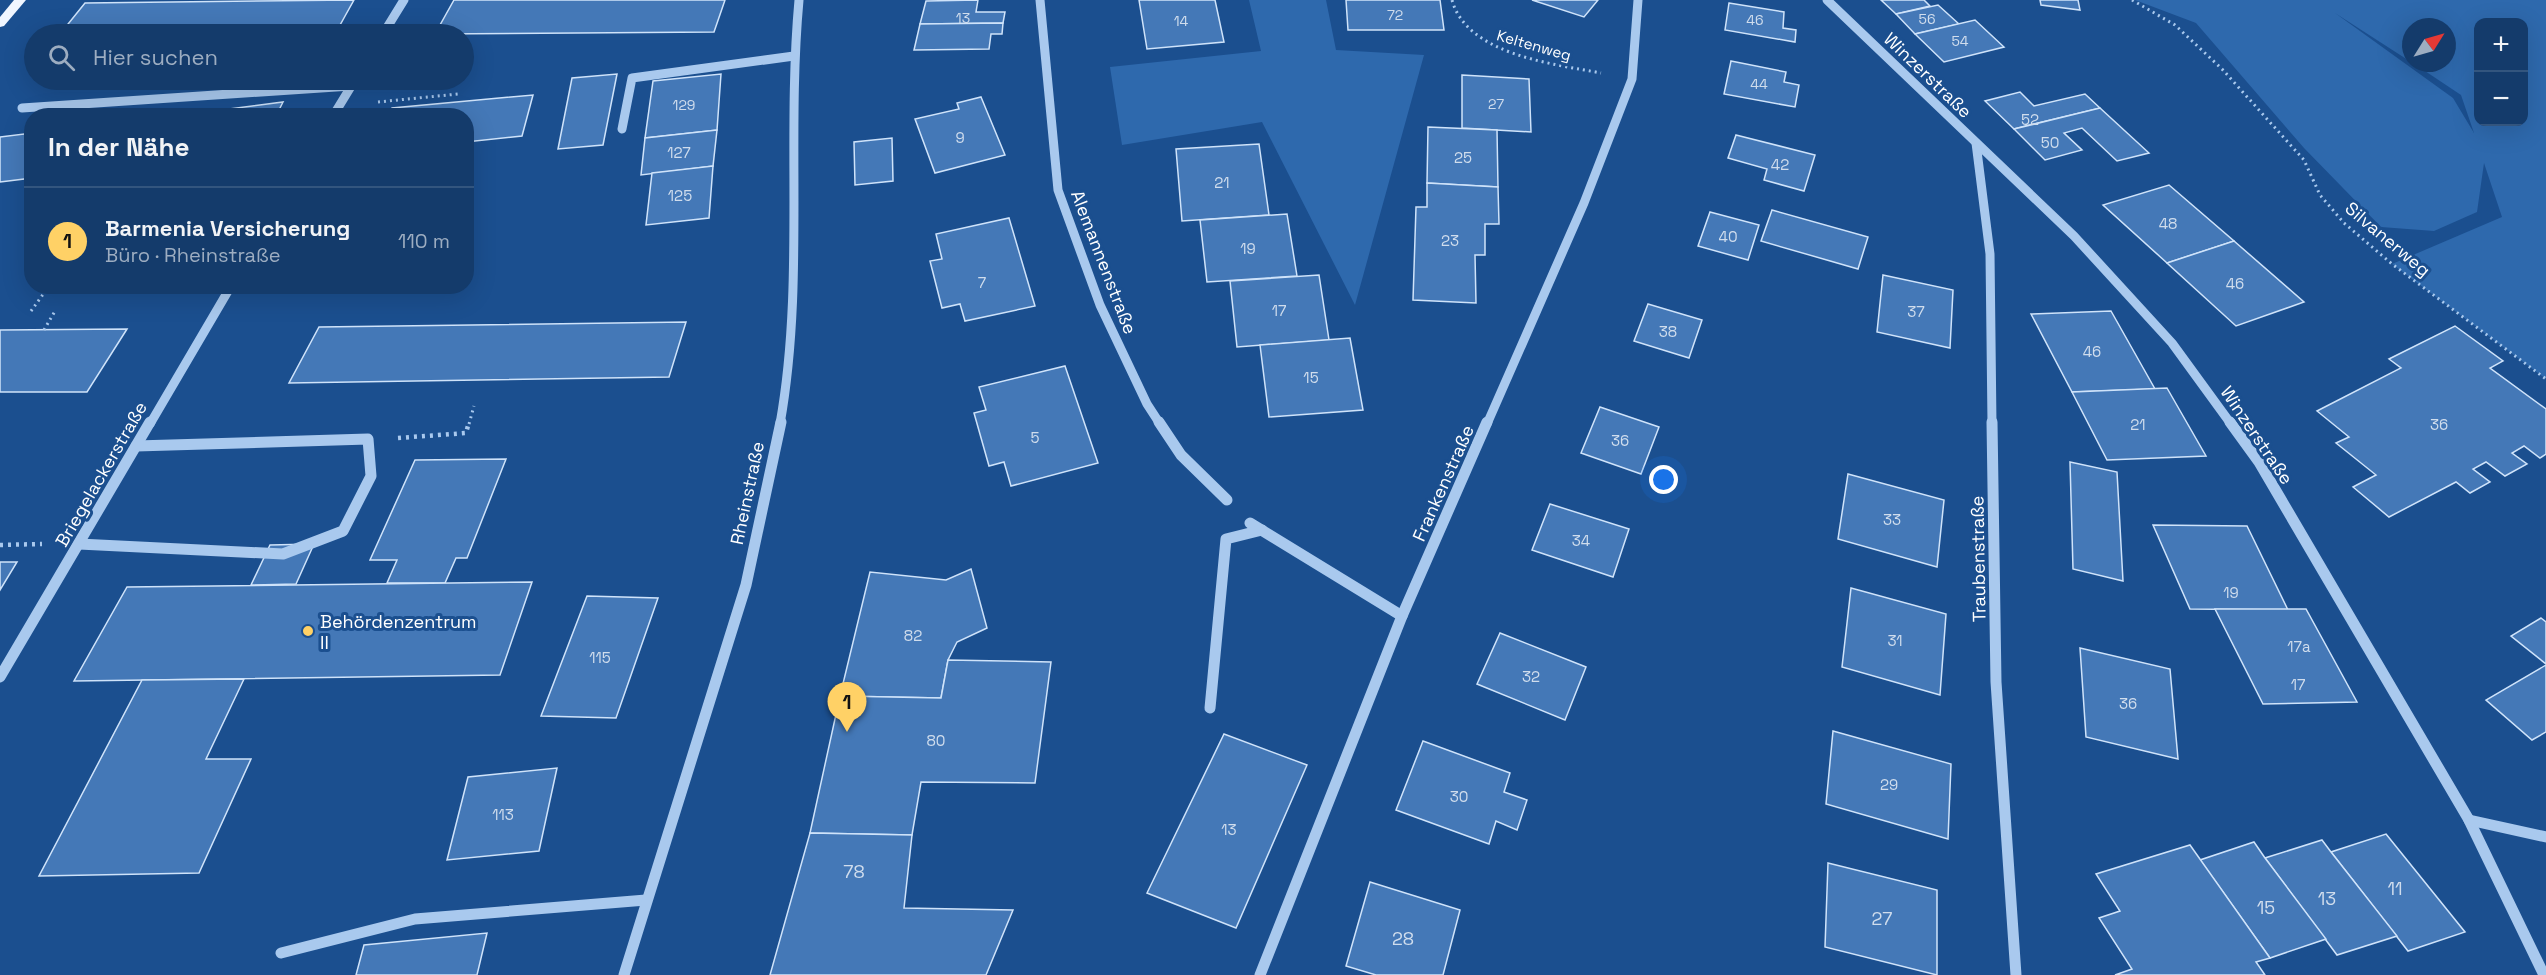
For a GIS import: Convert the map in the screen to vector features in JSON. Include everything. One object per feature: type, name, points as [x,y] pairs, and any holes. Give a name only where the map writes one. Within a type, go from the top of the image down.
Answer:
[{"type":"main road","points":[[0,24],[20,0]]},
{"type":"street","points":[[389,24],[404,0]]},
{"type":"street","name":"Rheinstraße","points":[[624,975],[746,585],[781,421],[794,300],[794,56],[799,0]]},
{"type":"street","name":"Alemannenstraße","points":[[1040,0],[1058,190],[1100,305],[1153,413],[1181,455],[1227,500]]},
{"type":"street","name":"Frankenstraße","points":[[1260,975],[1402,616],[1584,203],[1632,79],[1638,0]]},
{"type":"street","name":"Winzerstraße","points":[[1827,0],[2074,236],[2172,342],[2259,462],[2469,820],[2544,975]]},
{"type":"street","points":[[622,129],[632,78],[794,56]]},
{"type":"street","points":[[22,108],[260,90]]},
{"type":"street","points":[[339,106],[349,90]]},
{"type":"street","name":"Traubenstraße","points":[[1976,143],[1990,254],[1996,682],[2016,975]]},
{"type":"street","name":"Briegelackerstraße","points":[[0,677],[226,294]]},
{"type":"street","points":[[79,544],[284,554],[343,531],[371,476],[368,440],[136,446]]},
{"type":"street","points":[[1250,523],[1402,616]]},
{"type":"street","points":[[1210,708],[1226,539],[1262,530]]},
{"type":"street","points":[[2469,820],[2546,837]]},
{"type":"street","points":[[281,953],[415,919],[646,900]]},
{"type":"path","name":"Keltenweg","points":[[1452,0],[1455,12],[1472,33],[1496,46],[1584,70],[1632,79]]},
{"type":"path","name":"Silvanerweg","points":[[2132,0],[2175,25],[2222,69],[2304,160],[2320,195],[2344,224],[2392,264],[2546,379]]},
{"type":"path","points":[[339,106],[458,94]]},
{"type":"path","points":[[31,311],[43,294]]},
{"type":"path","points":[[44,330],[55,311]]},
{"type":"path","points":[[368,440],[466,434],[474,406]]},
{"type":"shaded area","points":[[1249,0],[1326,0],[1336,50],[1424,55],[1355,305],[1262,122],[1122,145],[1110,67],[1261,51]]},
{"type":"shaded area","points":[[2135,0],[2546,0],[2546,379],[2392,264],[2502,217],[2484,163],[2477,212],[2434,231],[2381,227],[2304,148],[2196,23]],"holes":[[[2335,13],[2402,56],[2402,18],[2456,18],[2456,72],[2426,72],[2461,95],[2474,133],[2453,98],[2417,72],[2402,72],[2402,61]]]},
{"type":"building","points":[[354,0],[341,24],[68,24],[85,3]]},
{"type":"building","points":[[454,0],[725,0],[714,32],[474,34],[474,24],[441,24]]},
{"type":"building","points":[[978,0],[976,12],[1005,12],[1003,23],[920,24],[926,1]]},
{"type":"building","points":[[1139,0],[1215,0],[1224,42],[1147,49]]},
{"type":"building","points":[[1346,0],[1440,0],[1444,30],[1348,30]]},
{"type":"building","points":[[1532,0],[1598,0],[1584,17]]},
{"type":"building","points":[[1881,0],[1924,0],[1930,6],[1896,14]]},
{"type":"building","points":[[2040,0],[2078,0],[2080,10],[2041,5]]},
{"type":"building","points":[[1729,3],[1784,12],[1783,28],[1796,30],[1795,42],[1725,30]]},
{"type":"building","points":[[1938,5],[1959,24],[1915,34],[1896,14]]},
{"type":"building","points":[[1975,20],[2004,47],[1944,62],[1915,34]]},
{"type":"building","points":[[1003,23],[1002,34],[991,34],[989,49],[914,50],[920,24]]},
{"type":"building","points":[[1731,61],[1786,72],[1784,82],[1799,85],[1795,107],[1724,94]]},
{"type":"building","points":[[617,74],[603,145],[558,149],[572,78]]},
{"type":"building","points":[[721,74],[717,130],[645,138],[653,81]]},
{"type":"building","points":[[1462,75],[1529,79],[1531,132],[1462,128]]},
{"type":"building","points":[[2020,92],[2034,106],[2085,94],[2100,108],[2014,129],[1985,101]]},
{"type":"building","points":[[533,95],[522,136],[474,141],[474,108],[392,108]]},
{"type":"building","points":[[981,97],[1005,155],[935,173],[915,119],[959,109],[957,103]]},
{"type":"building","points":[[283,102],[280,108],[237,108]]},
{"type":"building","points":[[2100,108],[2149,153],[2117,161],[2082,128],[2064,133],[2082,150],[2045,160],[2014,129]]},
{"type":"building","points":[[1428,127],[1497,130],[1498,187],[1427,183]]},
{"type":"building","points":[[717,130],[713,166],[641,175],[645,138]]},
{"type":"building","points":[[24,134],[24,179],[0,182],[0,137]]},
{"type":"building","points":[[1736,135],[1815,155],[1804,191],[1764,180],[1767,169],[1728,158]]},
{"type":"building","points":[[892,138],[893,181],[855,185],[854,142]]},
{"type":"building","points":[[1259,144],[1269,215],[1182,221],[1176,149]]},
{"type":"building","points":[[713,166],[709,218],[646,225],[652,173]]},
{"type":"building","points":[[1427,183],[1498,187],[1499,224],[1485,224],[1485,255],[1475,255],[1476,303],[1413,300],[1416,207],[1427,207]]},
{"type":"building","points":[[2169,185],[2234,241],[2167,263],[2103,205]]},
{"type":"building","points":[[1772,210],[1868,237],[1858,269],[1761,241]]},
{"type":"building","points":[[1710,212],[1759,225],[1748,260],[1698,246]]},
{"type":"building","points":[[1287,214],[1297,276],[1207,282],[1200,220]]},
{"type":"building","points":[[1009,218],[1035,306],[965,321],[960,304],[942,308],[930,261],[942,259],[936,234]]},
{"type":"building","points":[[2234,241],[2304,302],[2236,326],[2167,263]]},
{"type":"building","points":[[1319,275],[1329,340],[1237,347],[1230,281]]},
{"type":"building","points":[[1883,275],[1953,290],[1950,348],[1877,332]]},
{"type":"building","points":[[1648,304],[1702,320],[1689,358],[1634,341]]},
{"type":"building","points":[[2111,311],[2155,389],[2072,392],[2031,314]]},
{"type":"building","points":[[686,322],[669,377],[289,383],[319,327]]},
{"type":"building","points":[[2455,326],[2503,361],[2490,368],[2546,409],[2546,454],[2540,458],[2524,446],[2512,453],[2527,464],[2505,476],[2486,462],[2473,469],[2490,482],[2470,493],[2456,482],[2389,517],[2353,487],[2376,475],[2336,443],[2349,437],[2317,411],[2401,368],[2389,359]]},
{"type":"building","points":[[127,329],[87,392],[0,392],[0,330]]},
{"type":"building","points":[[1350,338],[1363,410],[1269,417],[1260,345]]},
{"type":"building","points":[[1065,366],[1098,463],[1011,486],[1004,462],[989,466],[974,413],[986,410],[979,387]]},
{"type":"building","points":[[2167,388],[2206,456],[2107,460],[2072,392]]},
{"type":"building","points":[[1600,407],[1659,427],[1641,474],[1581,453]]},
{"type":"building","points":[[506,459],[467,558],[456,558],[445,583],[387,583],[397,560],[370,560],[415,460]]},
{"type":"building","points":[[2070,462],[2117,472],[2123,581],[2073,569]]},
{"type":"building","points":[[1848,474],[1944,500],[1937,567],[1838,539]]},
{"type":"building","points":[[1550,504],[1629,529],[1613,577],[1532,550]]},
{"type":"building","points":[[2153,525],[2247,526],[2288,610],[2190,609]]},
{"type":"building","points":[[314,544],[296,584],[251,585],[270,545]]},
{"type":"building","points":[[0,562],[17,562],[0,590]]},
{"type":"building","points":[[971,569],[987,628],[957,642],[948,660],[941,698],[840,696],[870,572],[946,580]]},
{"type":"building","name":"Behördenzentrum II","points":[[532,582],[500,675],[74,681],[127,587]]},
{"type":"building","points":[[1851,588],[1946,614],[1940,695],[1842,667]]},
{"type":"building","points":[[587,596],[658,598],[616,718],[541,716]]},
{"type":"building","points":[[2215,609],[2306,609],[2357,702],[2263,704]]},
{"type":"building","points":[[2541,618],[2546,622],[2546,664],[2511,636]]},
{"type":"building","points":[[1500,633],[1586,667],[1565,720],[1477,684]]},
{"type":"building","points":[[2080,648],[2170,669],[2178,759],[2086,737]]},
{"type":"building","points":[[948,660],[1051,662],[1035,783],[921,782],[912,835],[810,833],[840,696],[941,698]]},
{"type":"building","points":[[2546,665],[2546,732],[2532,740],[2486,700]]},
{"type":"building","points":[[244,679],[206,759],[251,759],[199,873],[39,876],[142,680]]},
{"type":"building","points":[[1833,731],[1951,764],[1948,839],[1826,804]]},
{"type":"building","points":[[1224,734],[1307,765],[1236,928],[1147,893]]},
{"type":"building","points":[[1423,741],[1510,773],[1504,792],[1527,800],[1517,830],[1496,821],[1489,844],[1396,810]]},
{"type":"building","points":[[557,768],[539,851],[447,860],[468,777]]},
{"type":"building","points":[[810,833],[912,835],[904,908],[1013,910],[986,975],[770,975]]},
{"type":"building","points":[[2386,834],[2465,932],[2408,951],[2331,852]]},
{"type":"building","points":[[2322,840],[2397,936],[2337,955],[2265,858]]},
{"type":"building","points":[[2254,842],[2326,939],[2270,958],[2200,860]]},
{"type":"building","points":[[2190,845],[2270,958],[2256,962],[2265,975],[2115,975],[2132,969],[2099,918],[2120,911],[2096,874]]},
{"type":"building","points":[[1828,863],[1937,890],[1937,975],[1825,947]]},
{"type":"building","points":[[1370,882],[1460,910],[1443,975],[1376,975],[1346,966]]},
{"type":"building","points":[[487,933],[477,975],[356,975],[364,945]]},
{"type":"place","name":"Behördenzentrum II","points":[[308,631]]},
{"type":"place","name":"Barmenia Versicherung","points":[[847,732]]}]
